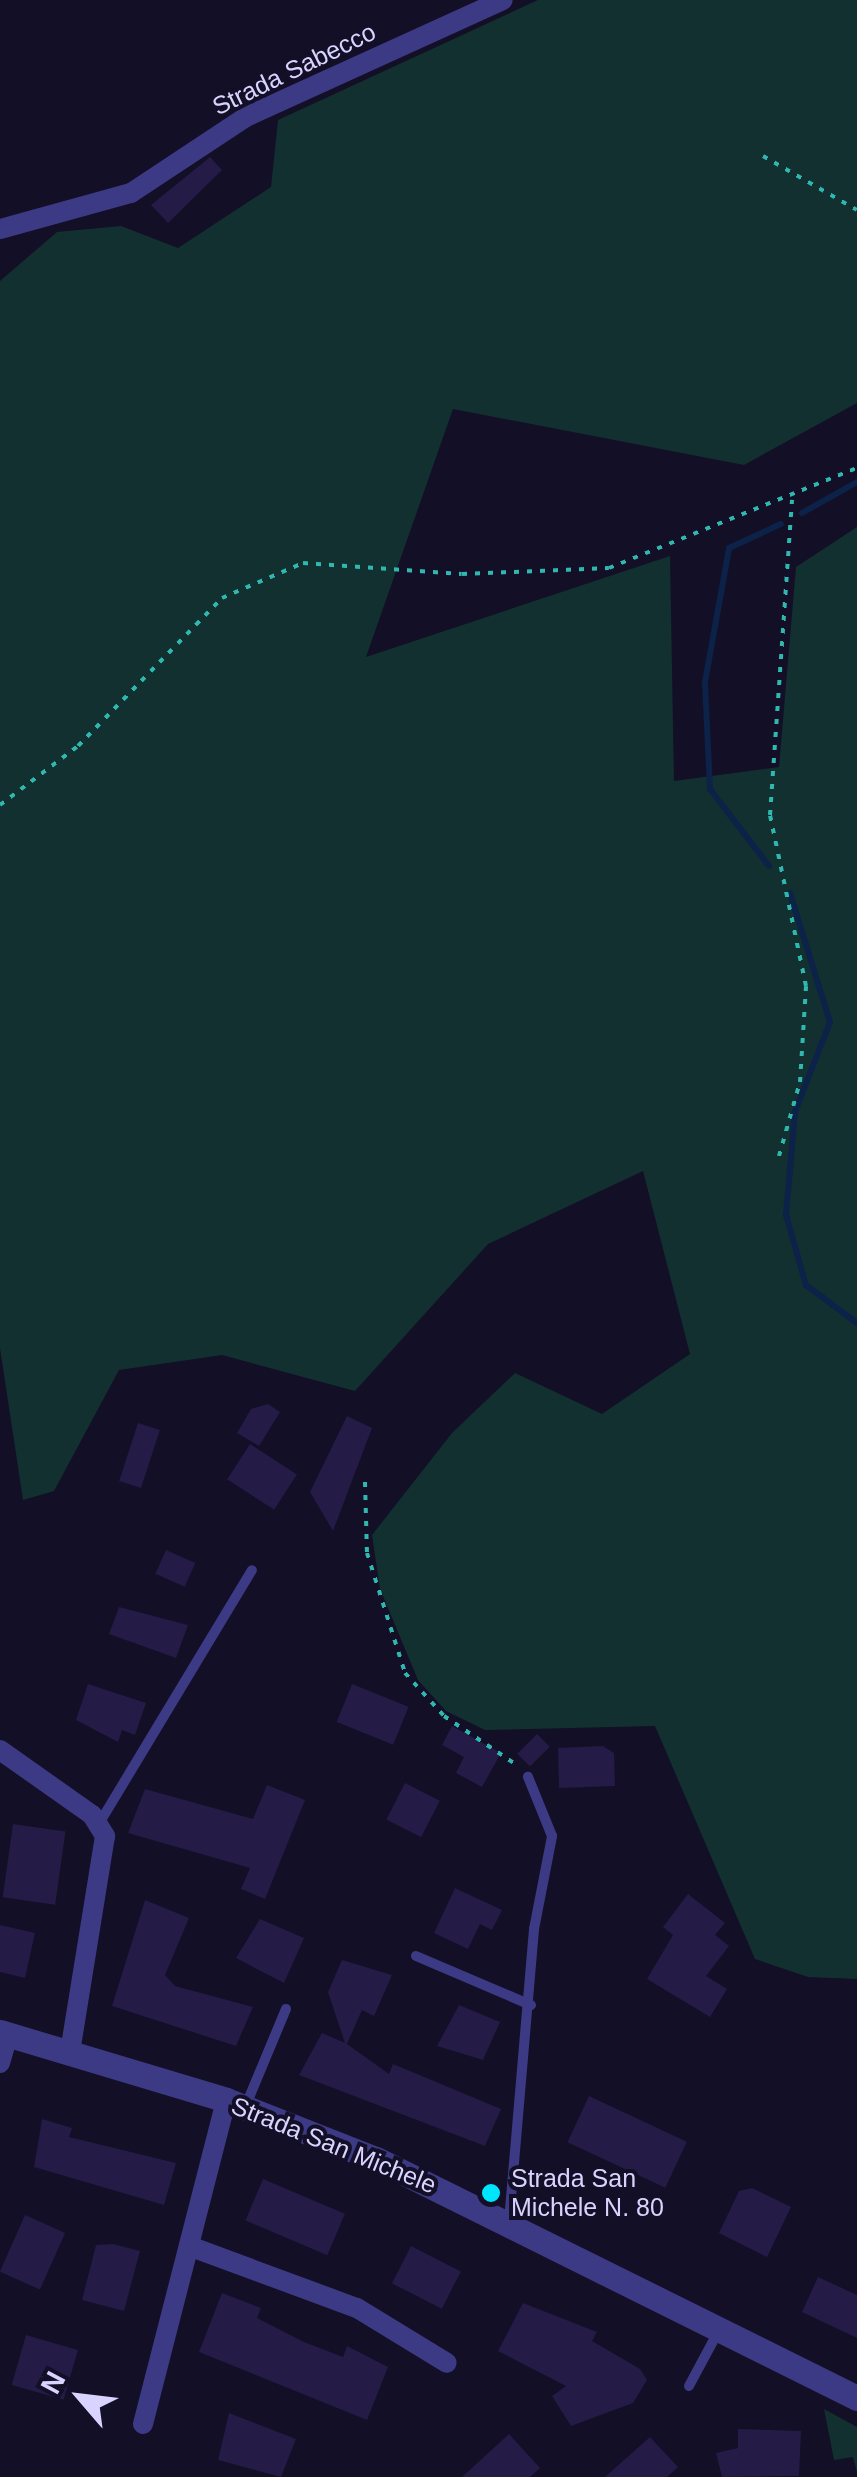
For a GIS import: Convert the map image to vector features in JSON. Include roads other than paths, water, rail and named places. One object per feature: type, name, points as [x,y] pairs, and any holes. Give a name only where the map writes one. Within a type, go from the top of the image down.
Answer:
[{"type":"street","name":"Strada Sabecco","points":[[0,229],[130,193],[246,116],[503,0]]},
{"type":"street","points":[[0,1750],[100,1822],[106,1864],[70,2052]]},
{"type":"street","points":[[0,2064],[4,2034]]},
{"type":"street","name":"Strada San Michele","points":[[4,2034],[236,2103],[509,2221],[857,2398]]},
{"type":"street","points":[[143,2424],[189,2246],[236,2103]]},
{"type":"street","points":[[189,2246],[357,2308],[447,2363]]},
{"type":"lane","points":[[100,1822],[252,1570]]},
{"type":"lane","points":[[509,2221],[552,1836],[528,1777]]},
{"type":"lane","points":[[416,1956],[531,2006]]},
{"type":"lane","points":[[236,2103],[286,2009]]},
{"type":"lane","points":[[689,2386],[721,2326]]},
{"type":"waterway","points":[[802,513],[857,482]]},
{"type":"waterway","points":[[769,866],[710,789],[705,682],[729,548],[781,524]]},
{"type":"waterway","points":[[790,893],[830,1022],[795,1112],[786,1215],[806,1285],[857,1323]]},
{"type":"place","name":"Strada San Michele N. 80","points":[[491,2193]]}]
